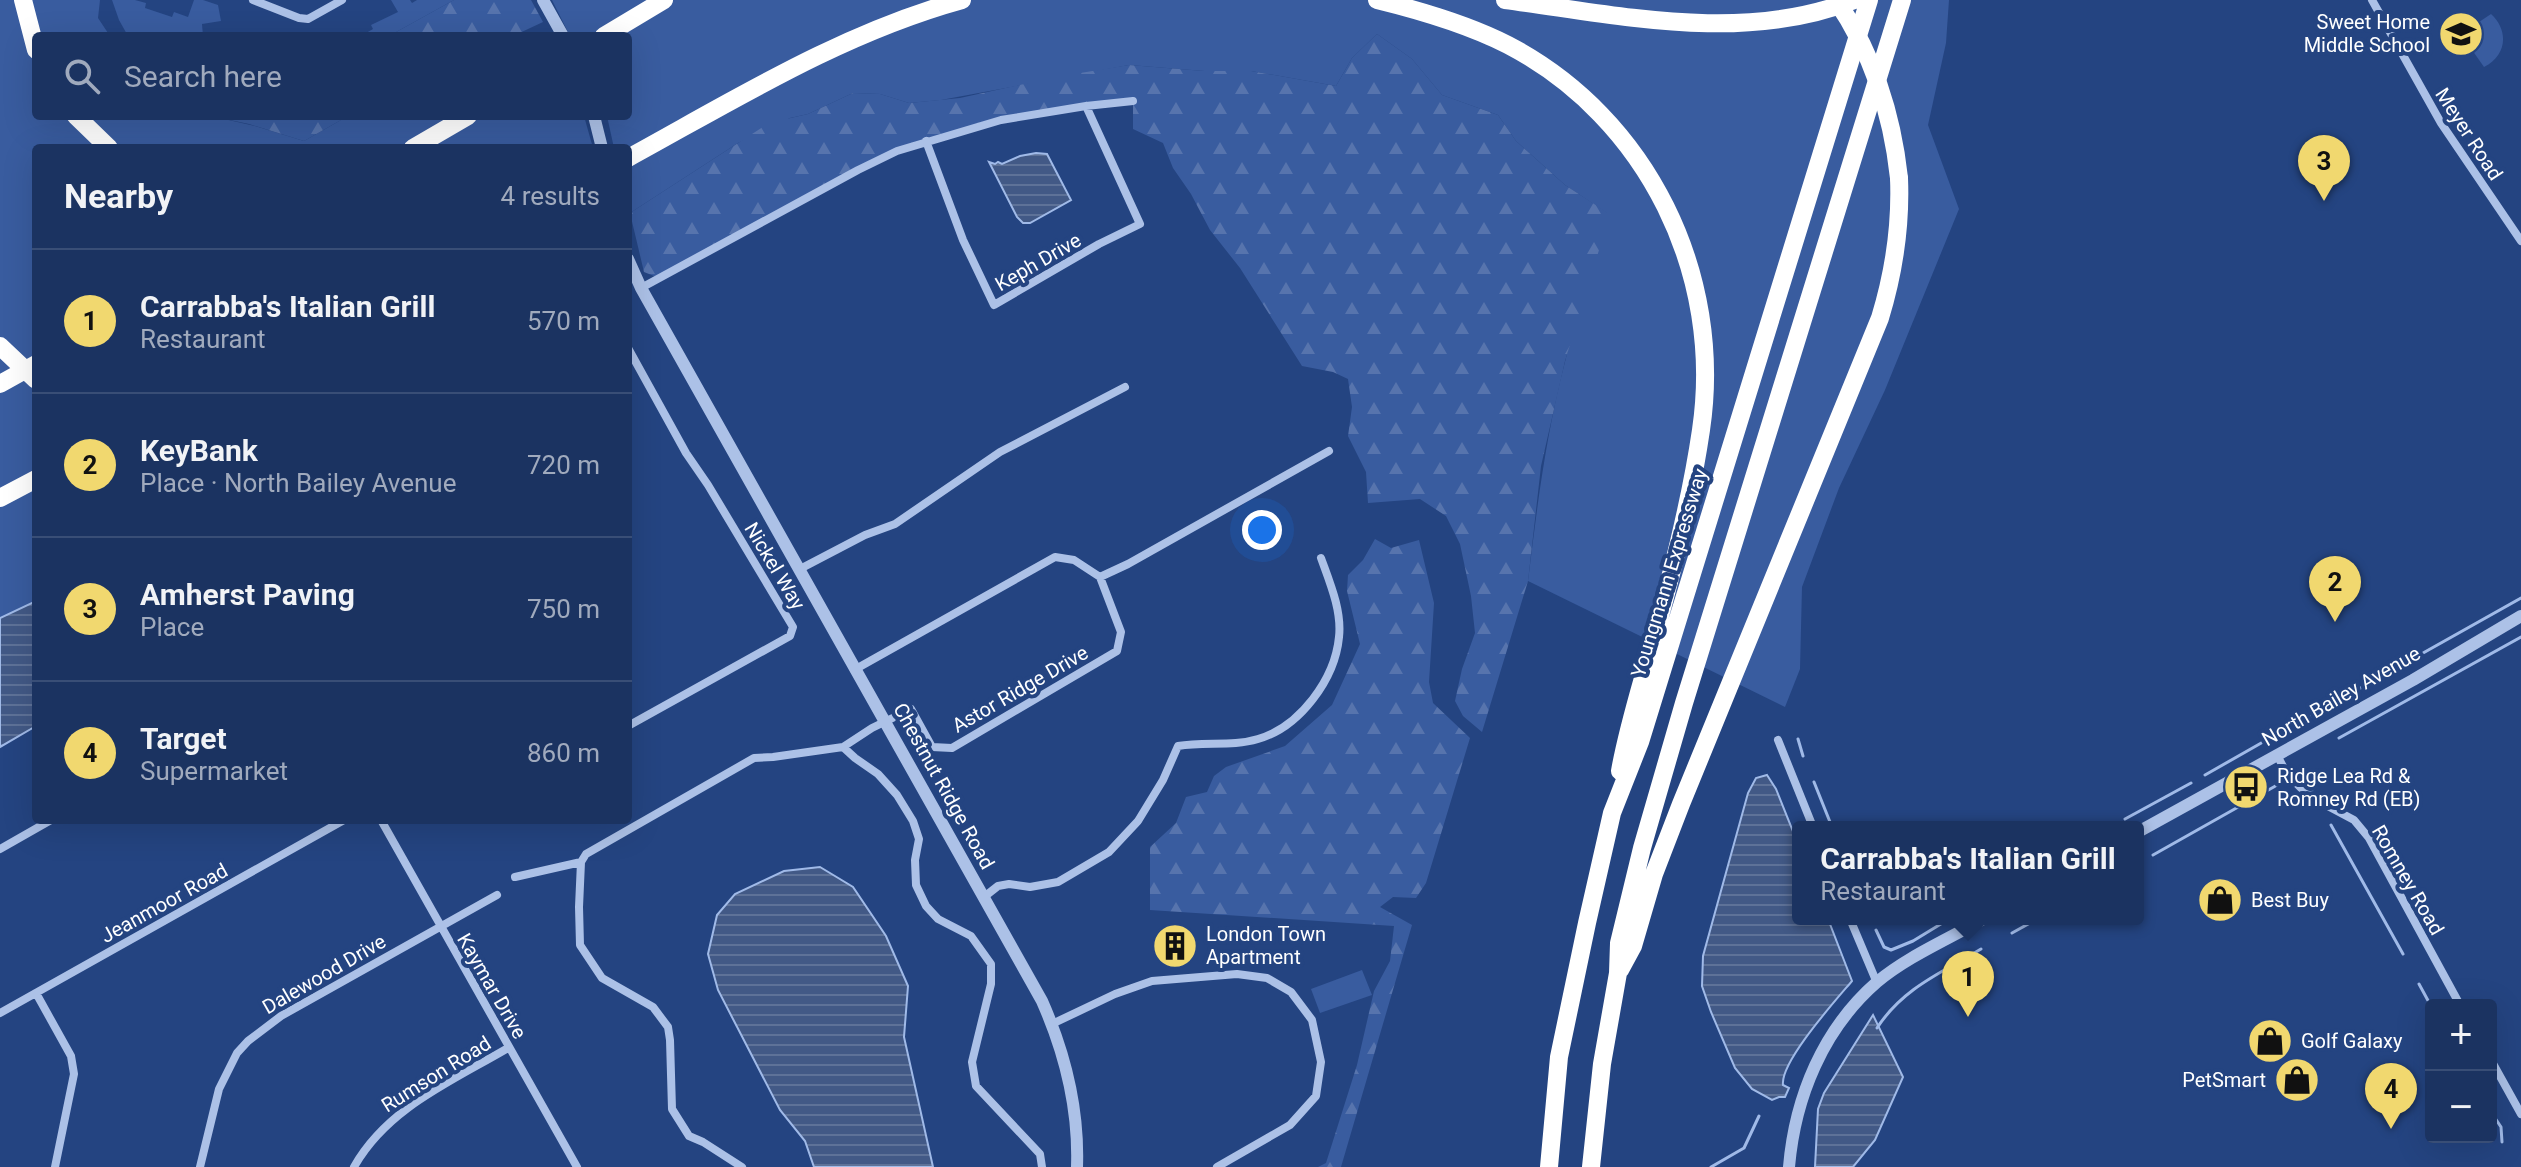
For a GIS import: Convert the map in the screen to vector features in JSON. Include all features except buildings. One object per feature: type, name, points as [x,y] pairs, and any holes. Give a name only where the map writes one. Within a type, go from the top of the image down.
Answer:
[{"type":"highway","points":[[23,0],[32,35]]},
{"type":"highway","points":[[611,32],[664,0]]},
{"type":"highway","points":[[635,154],[841,44],[962,0]]},
{"type":"highway","points":[[1377,0],[1444,18],[1486,35],[1534,60],[1572,87],[1611,124],[1644,167],[1671,215],[1690,266],[1705,346],[1702,428],[1666,590],[1626,736],[1612,813]]},
{"type":"highway","points":[[1505,0],[1724,24],[1781,20],[1854,0]]},
{"type":"highway","points":[[1618,973],[1633,946],[1654,874],[1681,804],[1877,327],[1890,284],[1897,247],[1899,178],[1894,137],[1880,85],[1858,35],[1836,0]]},
{"type":"highway","name":"Youngmann Expressway","points":[[1549,1167],[1559,1057],[1612,813],[1640,742],[1869,0]]},
{"type":"highway","points":[[1591,1167],[1602,1064],[1618,973],[1619,943],[1647,829],[1899,8]]},
{"type":"highway","points":[[80,120],[105,144]]},
{"type":"highway","points":[[420,144],[461,120]]},
{"type":"highway","points":[[0,346],[32,376]]},
{"type":"highway","points":[[0,384],[32,366]]},
{"type":"highway","points":[[0,498],[32,481]]},
{"type":"street","points":[[253,0],[308,19],[342,0]]},
{"type":"street","points":[[543,0],[561,32]]},
{"type":"street","name":"Meyer Road","points":[[2372,0],[2441,123],[2521,241]]},
{"type":"street","points":[[641,288],[897,151],[1001,120],[1133,101]]},
{"type":"street","name":"Keph Drive","points":[[926,141],[963,240],[994,305],[1099,244],[1140,224],[1086,106]]},
{"type":"street","points":[[595,120],[601,144]]},
{"type":"street","name":"Chestnut Ridge Road","points":[[632,268],[798,570],[1042,1001],[1062,1053],[1073,1102],[1077,1167]]},
{"type":"street","name":"Nickel Way","points":[[632,357],[686,453],[793,627],[790,636],[632,724]]},
{"type":"street","points":[[798,570],[865,535],[895,524],[1000,452],[1125,387]]},
{"type":"street","points":[[854,670],[1055,557],[1074,560],[1100,577],[1329,451]]},
{"type":"street","points":[[984,897],[998,886],[1030,887],[1058,882],[1109,852],[1138,821],[1163,780],[1178,746],[1260,739],[1293,721],[1313,699],[1334,664],[1340,634],[1334,595],[1321,558]]},
{"type":"street","name":"Astor Ridge Drive","points":[[885,722],[911,709],[932,747],[952,748],[1117,651],[1121,632],[1100,577]]},
{"type":"street","name":"North Bailey Avenue","points":[[2144,829],[2521,616]]},
{"type":"street","points":[[742,1167],[689,1136],[672,1109],[668,1027],[653,1007],[602,978],[580,945],[581,862],[586,854],[754,758],[843,747],[885,722]]},
{"type":"street","points":[[1778,740],[1811,821]]},
{"type":"street","points":[[843,747],[878,774],[897,795],[913,821],[919,839],[915,860],[916,885],[926,906],[938,919],[971,936],[991,964],[991,984],[972,1062],[976,1086],[1040,1154],[1042,1167]]},
{"type":"street","name":"Romney Road","points":[[2277,755],[2287,774],[2309,796],[2354,820],[2369,838],[2457,999]]},
{"type":"street","points":[[0,849],[44,824]]},
{"type":"street","name":"Jeanmoor Road","points":[[0,1013],[337,824]]},
{"type":"street","name":"Kaymar Drive","points":[[383,824],[577,1167]]},
{"type":"street","points":[[515,877],[581,862]]},
{"type":"street","name":"Dalewood Drive","points":[[200,1167],[219,1089],[237,1053],[248,1041],[281,1016],[497,895]]},
{"type":"street","points":[[1853,925],[1877,983]]},
{"type":"street","points":[[1789,1167],[1795,1120],[1813,1069],[1841,1022],[1877,983],[1972,925]]},
{"type":"street","points":[[1052,1024],[1115,994],[1152,981],[1237,974],[1267,978],[1291,992],[1312,1020],[1321,1062],[1316,1096],[1290,1125],[1217,1167]]},
{"type":"street","points":[[36,993],[71,1056],[74,1074],[55,1167]]},
{"type":"street","name":"Rumson Road","points":[[354,1167],[374,1136],[403,1111],[508,1048]]},
{"type":"street","points":[[2497,1071],[2521,1114]]},
{"type":"green space","points":[[0,0],[100,0],[98,18],[107,32],[32,32],[32,120],[229,120],[304,141],[341,120],[585,120],[592,144],[32,144],[32,603],[0,618]]},
{"type":"green space","points":[[112,0],[135,0],[146,3],[145,8],[172,17],[174,12],[188,17],[194,0],[203,0],[218,5],[221,21],[202,24],[203,32],[126,32]]},
{"type":"green space","points":[[391,0],[410,0],[412,3],[417,0],[454,0],[396,32],[368,32],[373,29],[371,25],[398,12]]},
{"type":"green space","points":[[454,0],[531,0],[543,22],[522,32],[396,32]]},
{"type":"green space","points":[[552,0],[1949,0],[1946,43],[1928,125],[1959,209],[1885,390],[1839,488],[1802,587],[1800,669],[1785,707],[1528,581],[1552,416],[1607,213],[1565,185],[1516,141],[1498,115],[1442,95],[1412,59],[1377,34],[1352,58],[1336,86],[1251,71],[1129,65],[941,100],[909,103],[880,94],[853,93],[738,143],[632,212],[632,144],[613,144],[608,120],[632,120],[632,32],[568,32]]},
{"type":"green space","points":[[2491,14],[2501,27],[2503,42],[2497,56],[2484,67],[2463,37],[2464,32]]},
{"type":"green space","points":[[1377,34],[1412,59],[1442,95],[1498,115],[1516,141],[1565,185],[1608,213],[1565,361],[1541,466],[1528,581],[1482,732],[1463,716],[1455,701],[1475,633],[1460,544],[1446,516],[1420,499],[1368,503],[1366,472],[1348,436],[1352,407],[1348,379],[1333,372],[1302,366],[1240,268],[1210,230],[1173,168],[1163,143],[1133,129],[1133,101],[1001,120],[897,151],[659,278],[644,272],[632,212],[769,123],[808,114],[853,93],[880,94],[909,103],[960,98],[1129,65],[1251,71],[1336,86],[1352,58]]},
{"type":"green space","points":[[230,120],[341,120],[304,141]]},
{"type":"green space","points":[[1375,539],[1391,548],[1419,540],[1434,603],[1429,682],[1433,703],[1470,738],[1426,883],[1416,898],[1393,897],[1380,907],[1412,925],[1341,1167],[1318,1167],[1326,1163],[1357,1065],[1374,991],[1390,961],[1394,926],[1150,910],[1150,847],[1176,823],[1186,797],[1207,792],[1214,776],[1226,767],[1285,746],[1332,705],[1360,644],[1347,591],[1348,575],[1363,560]]},
{"type":"green space","points":[[1362,970],[1372,995],[1320,1013],[1311,989]]},
{"type":"shaded area","points":[[1036,153],[1047,154],[1071,200],[1030,223],[1023,223],[989,162],[1002,164]]},
{"type":"shaded area","points":[[32,603],[32,728],[0,747],[0,618]]},
{"type":"shaded area","points":[[1767,775],[1792,829],[1792,925],[1830,925],[1852,981],[1790,1062],[1784,1075],[1783,1085],[1789,1088],[1785,1097],[1772,1100],[1752,1089],[1735,1068],[1702,986],[1703,956],[1748,793],[1756,778]]},
{"type":"shaded area","points":[[820,867],[853,887],[886,936],[908,986],[904,1037],[933,1167],[814,1167],[805,1141],[780,1110],[718,990],[708,954],[717,915],[735,894],[784,871]]},
{"type":"shaded area","points":[[1873,1015],[1903,1077],[1875,1140],[1853,1167],[1815,1167],[1818,1109],[1824,1093]]},
{"type":"waterway","points":[[2293,726],[2521,598]]},
{"type":"waterway","points":[[2339,738],[2521,637]]},
{"type":"waterway","points":[[2278,735],[2289,728]]},
{"type":"waterway","points":[[1798,739],[1803,756]]},
{"type":"waterway","points":[[2205,775],[2263,742]]},
{"type":"waterway","points":[[2304,781],[2308,776]]},
{"type":"waterway","points":[[1814,782],[1830,821]]},
{"type":"waterway","points":[[2125,819],[2191,783]]},
{"type":"waterway","points":[[2153,855],[2279,784]]},
{"type":"waterway","points":[[2307,785],[2314,794]]},
{"type":"waterway","points":[[2331,825],[2403,954]]},
{"type":"waterway","points":[[1876,930],[1884,947],[1891,950],[1939,925]]},
{"type":"waterway","points":[[2012,933],[2026,925]]},
{"type":"waterway","points":[[1877,1028],[1911,992],[1981,949]]},
{"type":"waterway","points":[[2419,984],[2427,999]]},
{"type":"waterway","points":[[1711,1167],[1744,1148],[1759,1116]]},
{"type":"waterway","points":[[2497,1121],[2501,1127],[2502,1142]]},
{"type":"place","name":"Sweet Home Middle School","points":[[2461,34]]},
{"type":"place","name":"Amherst Paving","points":[[2324,201]]},
{"type":"place","name":"KeyBank","points":[[2335,622]]},
{"type":"place","name":"Ridge Lea Rd & Romney Rd (EB)","points":[[2246,787]]},
{"type":"place","name":"Best Buy","points":[[2220,900]]},
{"type":"place","name":"London Town Apartment","points":[[1175,946]]},
{"type":"place","name":"Carrabba's Italian Grill","points":[[1968,1017]]},
{"type":"place","name":"Golf Galaxy","points":[[2270,1041]]},
{"type":"place","name":"PetSmart","points":[[2297,1080]]},
{"type":"place","name":"Target","points":[[2391,1129]]}]
